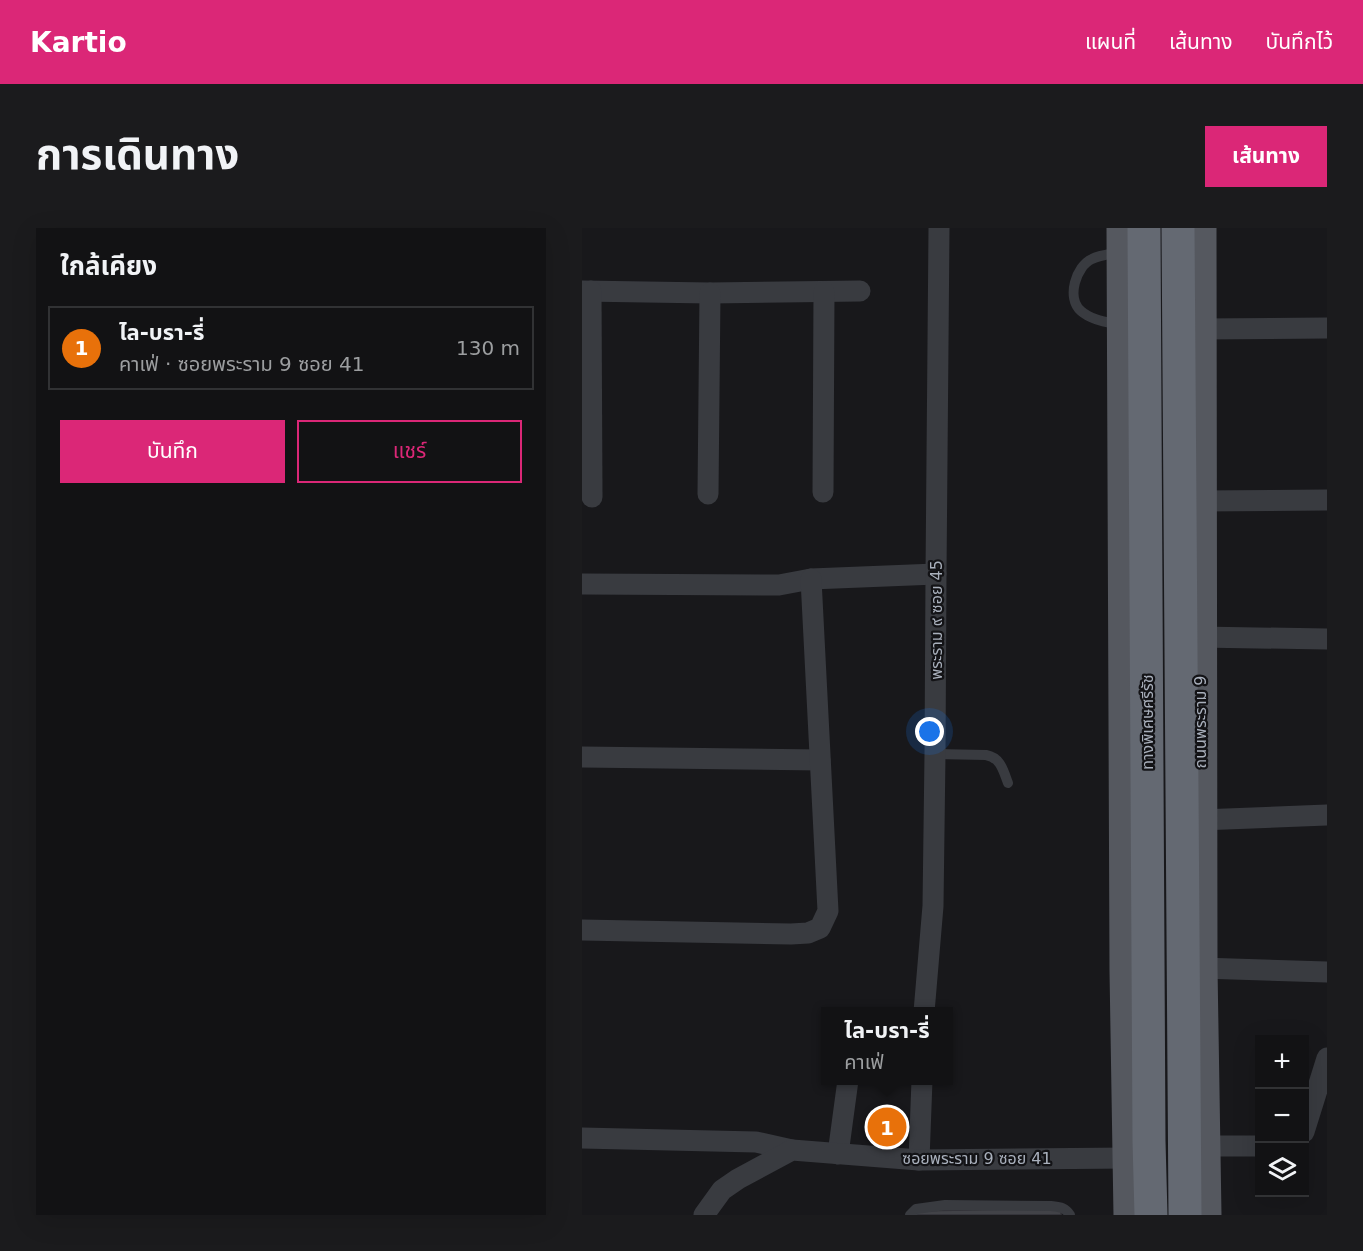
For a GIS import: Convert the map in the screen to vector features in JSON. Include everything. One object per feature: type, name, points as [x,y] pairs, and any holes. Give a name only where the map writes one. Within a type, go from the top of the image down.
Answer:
[{"type":"highway","name":"ทางพิเศษศรีรัช","points":[[1178,228],[1185,1215]]},
{"type":"highway","name":"ทางพิเศษศรีรัช","points":[[1130,236],[1151,1215]]},
{"type":"main road","name":"ถนนพระราม 9","points":[[1200,228],[1200,968],[1205,1215]]},
{"type":"main road","points":[[1130,236],[1123,326],[1126,971],[1130,1215]]},
{"type":"street","name":"พระราม ๙ ซอย 45","points":[[924,1007],[933,906],[939,228]]},
{"type":"street","points":[[592,497],[586,291],[710,293],[860,291]]},
{"type":"street","points":[[823,492],[824,292]]},
{"type":"street","points":[[708,494],[710,293]]},
{"type":"street","points":[[1200,329],[1327,328]]},
{"type":"street","points":[[1200,501],[1327,500]]},
{"type":"street","points":[[582,584],[779,585],[811,579],[936,574]]},
{"type":"street","points":[[582,930],[790,934],[808,933],[820,928],[828,910],[811,579]]},
{"type":"street","points":[[1199,637],[1327,639]]},
{"type":"street","points":[[582,758],[820,760]]},
{"type":"street","points":[[1200,820],[1327,815]]},
{"type":"street","points":[[1200,968],[1327,972]]},
{"type":"street","points":[[1309,1119],[1327,1058]]},
{"type":"street","points":[[838,1154],[847,1085]]},
{"type":"street","points":[[919,1160],[921,1085]]},
{"type":"street","name":"ซอยพระราม 9 ซอย 41","points":[[582,1138],[756,1142],[792,1150],[919,1160],[1129,1158]]},
{"type":"street","points":[[1204,1146],[1255,1146]]},
{"type":"street","points":[[704,1215],[722,1190],[792,1150]]},
{"type":"lane","points":[[1123,326],[1090,317],[1078,309],[1073,294],[1083,266],[1130,236]]},
{"type":"lane","points":[[935,754],[994,757],[999,761],[1008,783]]},
{"type":"lane","points":[[910,1215],[916,1209],[945,1205],[1051,1206],[1061,1207],[1070,1215]]},
{"type":"building","points":[[1061,1208],[1061,1215],[915,1215],[915,1211]]},
{"type":"place","name":"ไล-บรา-รี่","points":[[887,1127]]}]
